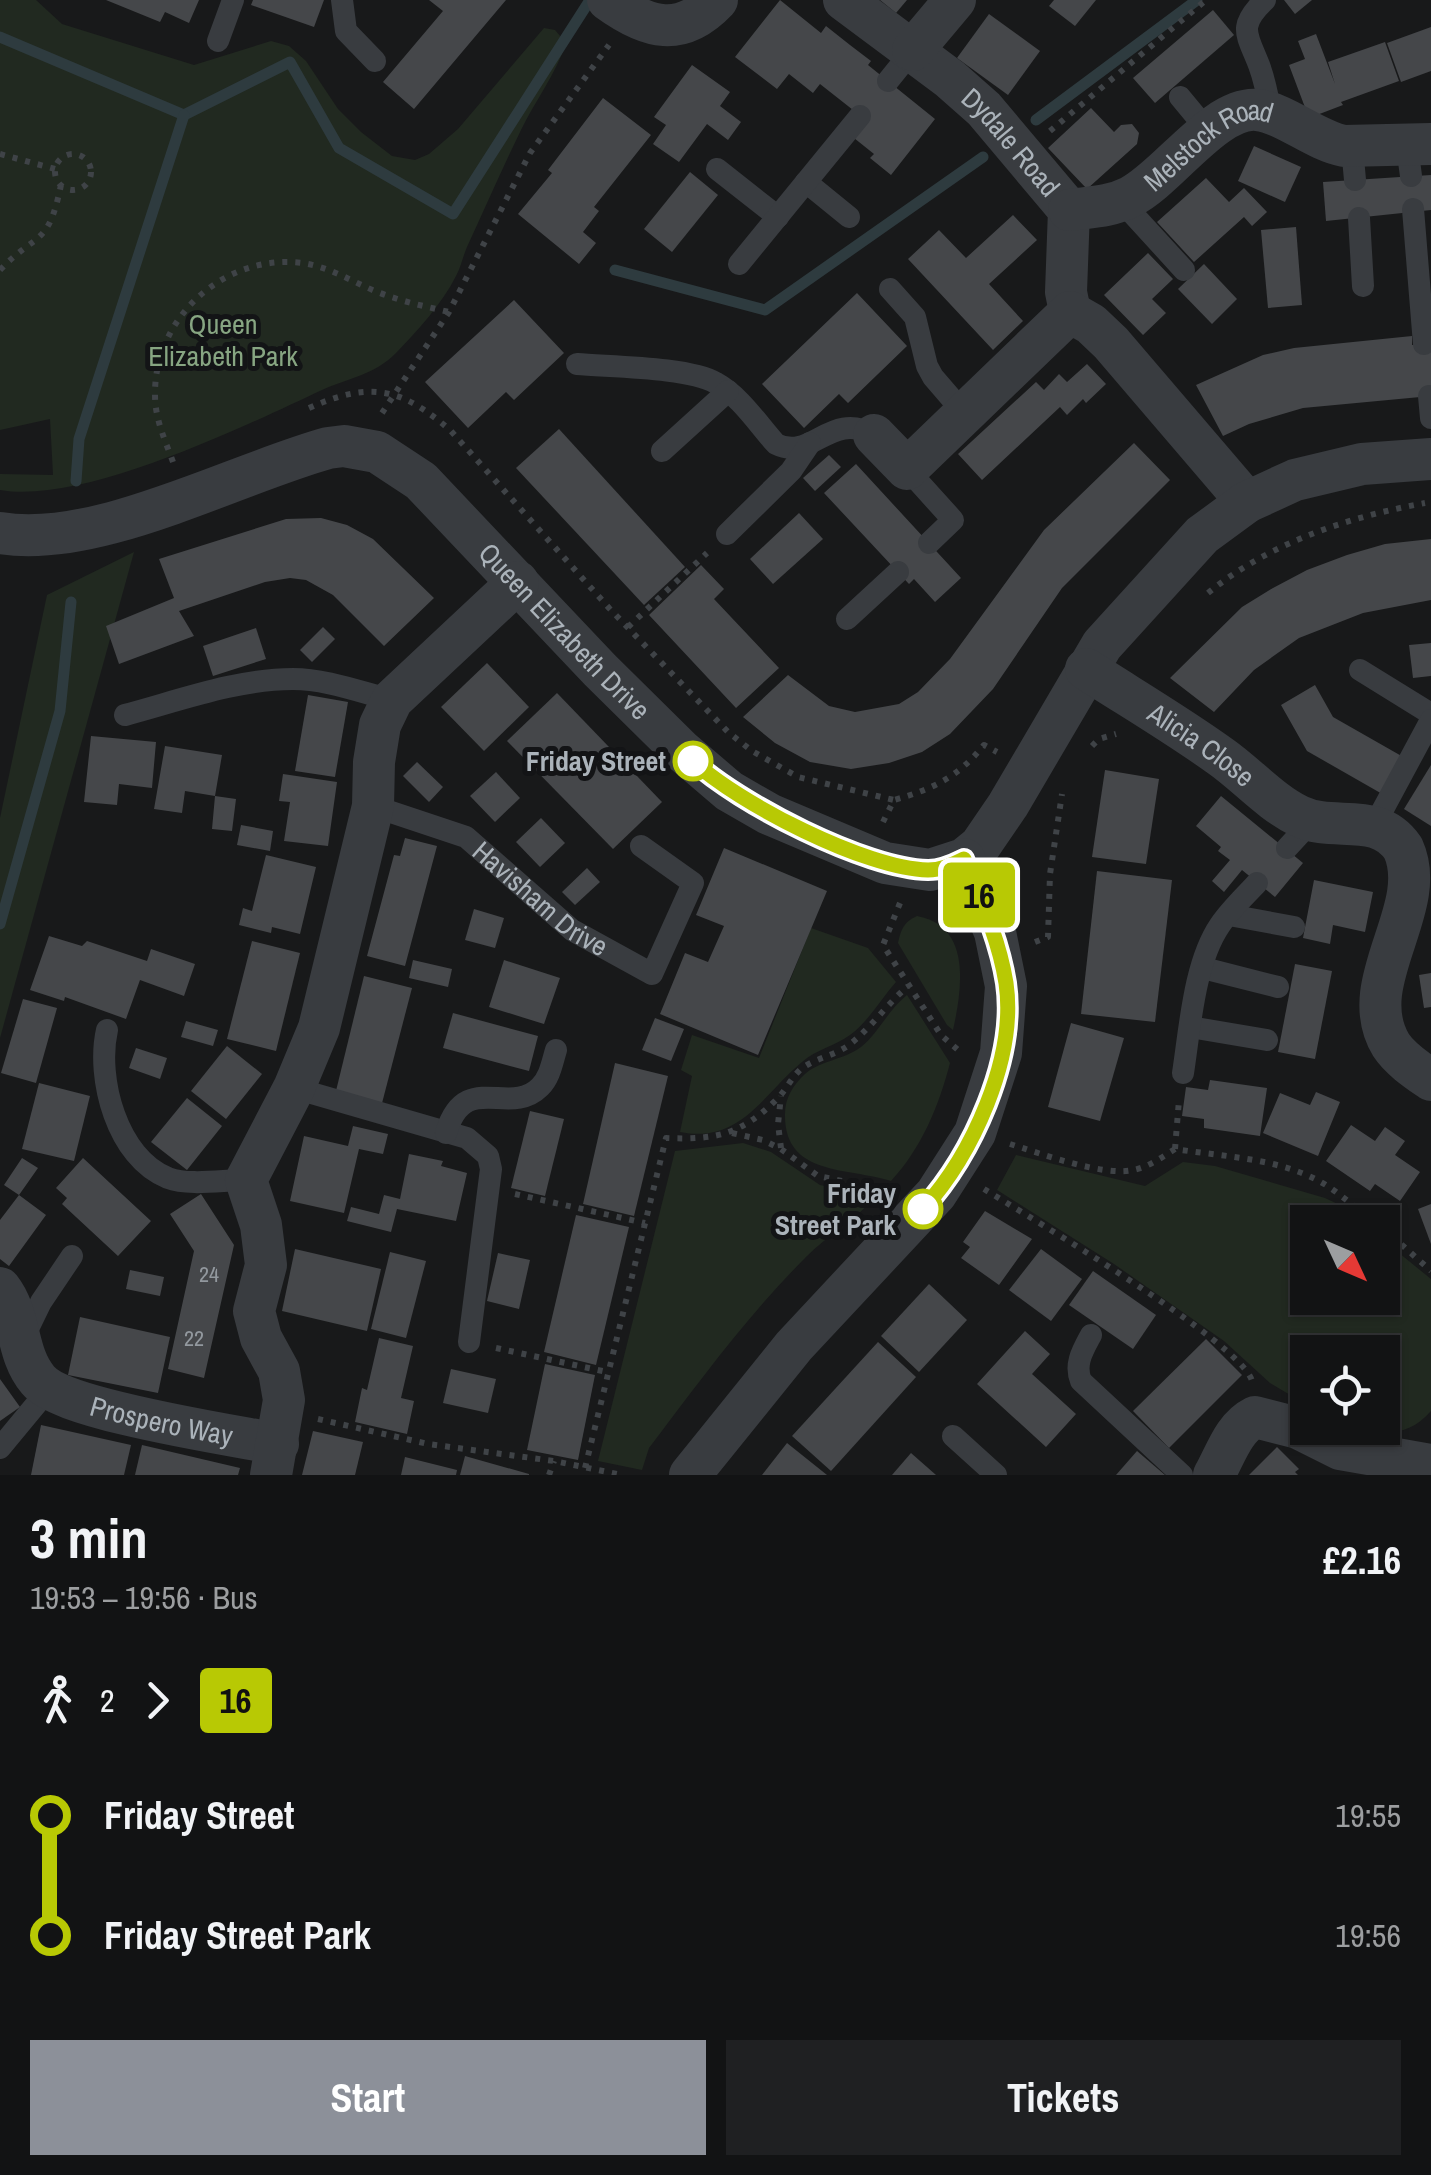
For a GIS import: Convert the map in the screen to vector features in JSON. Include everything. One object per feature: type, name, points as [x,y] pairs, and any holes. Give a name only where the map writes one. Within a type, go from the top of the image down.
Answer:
[{"type":"street","points":[[619,8],[651,23],[685,24],[717,0]]},
{"type":"street","name":"Dydale Road","points":[[844,0],[901,66],[984,109],[1069,210],[1066,292],[1070,312]]},
{"type":"street","points":[[901,66],[955,0]]},
{"type":"street","name":"Melstock Road","points":[[1069,210],[1108,206],[1121,200],[1156,180],[1209,132],[1241,112],[1271,114],[1330,144],[1354,164],[1416,155]]},
{"type":"street","points":[[874,434],[907,469],[1070,312],[1091,324],[1111,343],[1247,502]]},
{"type":"street","points":[[0,533],[35,537],[66,533],[291,458],[328,448],[360,447]]},
{"type":"street","name":"Queen Elizabeth Drive","points":[[360,447],[393,460],[422,481],[682,750],[748,804],[885,864],[930,870],[964,859]]},
{"type":"street","points":[[690,1475],[794,1346],[936,1194],[975,1133],[1001,1053],[1006,986],[994,932],[964,859],[980,846],[1001,817],[1086,669],[1119,625],[1202,534],[1247,502],[1295,480],[1330,470],[1431,459]]},
{"type":"street","points":[[277,1444],[284,1400],[279,1372],[261,1338],[254,1311],[266,1265],[262,1224],[246,1180],[294,1088],[319,1028],[373,806],[380,725],[392,700],[518,582]]},
{"type":"street","name":"Alicia Close","points":[[1086,669],[1216,752],[1284,807],[1300,834],[1374,826]]},
{"type":"street","points":[[1374,826],[1421,861],[1384,997],[1384,1018],[1394,1050],[1431,1080]]},
{"type":"street","points":[[0,1288],[14,1311],[22,1354],[48,1390]]},
{"type":"street","name":"Prospero Way","points":[[48,1390],[143,1418],[277,1444]]},
{"type":"street","points":[[1214,1475],[1236,1433],[1244,1422],[1255,1417],[1298,1428],[1340,1448],[1431,1465]]},
{"type":"lane","points":[[218,41],[233,0]]},
{"type":"lane","points":[[342,0],[346,32],[375,62]]},
{"type":"lane","points":[[1265,0],[1252,13],[1246,34],[1265,82],[1271,114]]},
{"type":"lane","points":[[1180,97],[1209,132]]},
{"type":"lane","points":[[739,264],[860,116]]},
{"type":"lane","points":[[717,169],[778,217]]},
{"type":"lane","points":[[806,182],[849,218]]},
{"type":"lane","points":[[1121,200],[1184,270]]},
{"type":"lane","points":[[1413,209],[1424,344]]},
{"type":"lane","points":[[1359,218],[1363,286]]},
{"type":"lane","points":[[890,289],[915,317],[933,378],[964,413]]},
{"type":"lane","points":[[577,364],[690,375],[715,382],[776,444],[786,449],[797,449],[843,427],[860,427],[874,434]]},
{"type":"lane","points":[[662,452],[728,391]]},
{"type":"lane","points":[[727,534],[791,470],[810,443]]},
{"type":"lane","points":[[907,469],[954,520],[929,543]]},
{"type":"lane","points":[[847,619],[898,572]]},
{"type":"lane","points":[[1360,670],[1431,717],[1374,826]]},
{"type":"lane","points":[[125,715],[258,682],[293,679],[392,700]]},
{"type":"lane","name":"Havisham Drive","points":[[373,806],[466,837],[572,930],[652,974],[693,884],[642,846]]},
{"type":"lane","points":[[1183,1073],[1203,968],[1220,924],[1257,883]]},
{"type":"lane","points":[[1230,914],[1294,927]]},
{"type":"lane","points":[[1203,968],[1278,988]]},
{"type":"lane","points":[[1190,1026],[1267,1040]]},
{"type":"lane","points":[[107,1030],[102,1061],[112,1114],[147,1163],[179,1181],[246,1180]]},
{"type":"lane","points":[[446,1133],[454,1112],[464,1102],[483,1096],[534,1092],[550,1072],[556,1050]]},
{"type":"lane","points":[[294,1088],[467,1138],[488,1156],[491,1169],[469,1342]]},
{"type":"lane","points":[[22,1341],[40,1302],[72,1256]]},
{"type":"lane","points":[[1091,1335],[1079,1358],[1081,1381],[1182,1475]]},
{"type":"lane","points":[[0,1448],[48,1390]]},
{"type":"lane","points":[[953,1436],[996,1475]]},
{"type":"path","points":[[1023,154],[1206,0]]},
{"type":"path","points":[[360,447],[449,312],[530,153],[619,8]]},
{"type":"path","points":[[0,154],[55,169]]},
{"type":"path","points":[[0,270],[45,234],[54,217],[60,186],[55,169],[61,159],[72,154],[82,157],[90,166],[90,177],[83,187],[71,190],[60,186]]},
{"type":"path","points":[[186,496],[157,418],[156,374],[179,318],[202,291],[245,268],[306,263],[398,299],[449,312]]},
{"type":"path","points":[[1197,601],[1221,582],[1299,539],[1371,513],[1431,502]]},
{"type":"path","points":[[628,627],[727,534]]},
{"type":"path","points":[[1083,757],[1099,739],[1120,732],[1138,736],[1153,712]]},
{"type":"path","points":[[902,897],[883,945],[941,1035],[958,1050]]},
{"type":"path","points":[[732,1133],[781,1094],[810,1063],[844,1049],[864,1033],[883,1007],[908,986]]},
{"type":"path","points":[[953,1068],[962,1032]]},
{"type":"path","points":[[1175,1148],[1183,1073]]},
{"type":"path","points":[[781,1094],[781,1149]]},
{"type":"path","points":[[585,1468],[666,1138],[702,1139],[732,1133],[781,1149],[818,1176],[877,1188],[888,1195],[896,1185]]},
{"type":"path","points":[[975,1133],[1075,1164],[1129,1172],[1155,1162],[1175,1148],[1294,1169],[1327,1185],[1353,1205]]},
{"type":"path","points":[[954,1170],[1215,1340],[1249,1372],[1255,1417]]},
{"type":"path","points":[[489,1188],[645,1223]]},
{"type":"path","points":[[1400,1243],[1431,1271]]},
{"type":"path","points":[[469,1342],[607,1372]]},
{"type":"path","points":[[277,1444],[428,1444],[554,1461],[622,1475]]},
{"type":"path","points":[[548,1475],[554,1461]]},
{"type":"green space","name":"Queen Elizabeth Park","points":[[0,0],[36,0],[62,24],[194,65],[271,41],[289,46],[306,61],[338,109],[361,132],[392,156],[415,160],[429,154],[458,129],[544,28],[555,30],[566,43],[514,145],[458,273],[437,307],[388,360],[163,459],[74,486],[0,490],[0,474],[53,475],[50,419],[0,430]]},
{"type":"green space","points":[[134,552],[0,1038],[0,818],[47,595]]},
{"type":"green space","points":[[917,916],[935,922],[955,946],[960,979],[953,1030],[898,943],[904,927]]},
{"type":"green space","points":[[811,928],[868,948],[896,982],[857,1030],[802,1062],[735,1124],[701,1134],[680,1132],[692,1076],[681,1070],[692,1035],[759,1058]]},
{"type":"green space","points":[[907,995],[950,1063],[920,1141],[891,1181],[807,1159],[795,1149],[788,1134],[785,1108],[793,1087],[811,1069],[861,1047]]},
{"type":"green space","points":[[743,1143],[771,1152],[820,1185],[876,1197],[814,1249],[764,1302],[649,1448],[642,1470],[598,1461],[675,1151]]},
{"type":"green space","points":[[1016,1155],[1145,1186],[1183,1162],[1215,1166],[1340,1205],[1290,1205],[1290,1315],[1400,1315],[1400,1254],[1431,1279],[1431,1411],[1400,1431],[1400,1335],[1290,1335],[1290,1395],[1270,1383],[1224,1341],[1114,1264],[997,1190]]},
{"type":"building","points":[[106,0],[199,0],[189,23],[165,12],[160,22]]},
{"type":"building","points":[[253,0],[324,0],[314,27],[251,5]]},
{"type":"building","points":[[429,0],[506,0],[414,109],[383,82],[443,11]]},
{"type":"building","points":[[780,0],[821,33],[826,26],[935,119],[891,175],[854,138],[867,121],[820,84],[813,93],[789,74],[777,89],[735,57]]},
{"type":"building","points":[[880,0],[907,0],[896,13]]},
{"type":"building","points":[[1054,0],[1096,0],[1075,26],[1049,6]]},
{"type":"building","points":[[1284,0],[1312,0],[1295,14]]},
{"type":"building","points":[[1213,10],[1234,35],[1155,103],[1133,78]]},
{"type":"building","points":[[989,14],[1040,51],[1008,95],[957,58]]},
{"type":"building","points":[[1431,27],[1431,71],[1401,82],[1387,43]]},
{"type":"building","points":[[1316,34],[1335,84],[1328,62],[1385,42],[1399,81],[1309,118],[1289,65],[1305,59],[1298,41]]},
{"type":"building","points":[[692,65],[730,92],[720,106],[741,122],[728,140],[707,124],[679,162],[653,144],[666,125],[654,117]]},
{"type":"building","points":[[603,98],[651,135],[594,207],[599,211],[583,232],[596,243],[579,264],[518,214],[552,173],[548,170]]},
{"type":"building","points":[[1091,108],[1114,132],[1121,125],[1132,124],[1139,133],[1137,144],[1087,189],[1048,148]]},
{"type":"building","points":[[1254,146],[1301,167],[1285,202],[1238,181]]},
{"type":"building","points":[[690,172],[718,195],[672,252],[644,229]]},
{"type":"building","points":[[1431,175],[1431,210],[1326,221],[1323,182]]},
{"type":"building","points":[[1206,178],[1229,202],[1244,188],[1267,212],[1252,226],[1244,217],[1194,262],[1157,222]]},
{"type":"building","points":[[1013,215],[1037,240],[989,284],[1023,321],[993,350],[908,259],[939,230],[966,258]]},
{"type":"building","points":[[1296,227],[1302,305],[1268,308],[1261,230]]},
{"type":"building","points":[[1148,253],[1173,279],[1152,299],[1166,313],[1143,335],[1104,295]]},
{"type":"building","points":[[1204,264],[1237,299],[1212,324],[1178,289]]},
{"type":"building","points":[[857,293],[907,346],[848,403],[839,394],[804,428],[762,384]]},
{"type":"building","points":[[514,300],[564,353],[514,400],[506,392],[468,428],[425,382]]},
{"type":"building","points":[[1412,336],[1412,345],[1431,343],[1431,396],[1303,408],[1223,436],[1196,385],[1263,355],[1294,348]]},
{"type":"building","points":[[1087,364],[1106,384],[1067,415],[1060,407],[982,480],[958,454],[1036,382],[1044,390],[1059,374],[1067,382]]},
{"type":"building","points":[[559,429],[685,567],[644,605],[516,468]]},
{"type":"building","points":[[1134,443],[1170,480],[1062,588],[993,689],[950,734],[922,752],[889,763],[851,769],[810,762],[775,743],[743,717],[788,675],[829,706],[855,712],[899,704],[918,692],[950,659],[1044,530]]},
{"type":"building","points":[[829,455],[841,467],[815,491],[803,478]]},
{"type":"building","points":[[856,464],[961,578],[935,602],[914,579],[909,584],[824,493]]},
{"type":"building","points":[[799,513],[823,539],[773,584],[750,559]]},
{"type":"building","points":[[321,518],[347,525],[373,539],[434,598],[384,646],[333,595],[306,580],[290,578],[265,582],[179,611],[194,636],[119,664],[106,626],[174,598],[159,559],[286,519]]},
{"type":"building","points":[[1431,539],[1431,600],[1363,613],[1299,638],[1254,670],[1214,712],[1170,678],[1242,607],[1273,588],[1347,555],[1385,544]]},
{"type":"building","points":[[701,565],[724,589],[714,599],[779,668],[736,708],[649,615]]},
{"type":"building","points":[[323,627],[335,639],[312,662],[300,650]]},
{"type":"building","points":[[256,628],[266,659],[213,676],[203,646]]},
{"type":"building","points":[[1431,643],[1431,676],[1413,678],[1409,645]]},
{"type":"building","points":[[487,663],[529,707],[484,751],[441,707]]},
{"type":"building","points":[[1315,685],[1333,717],[1405,758],[1384,795],[1307,751],[1281,705]]},
{"type":"building","points":[[557,693],[662,802],[613,849],[507,741]]},
{"type":"building","points":[[308,695],[348,702],[335,777],[295,771]]},
{"type":"building","points":[[91,736],[156,742],[152,788],[119,784],[117,805],[84,802]]},
{"type":"building","points":[[165,746],[222,755],[215,796],[185,791],[182,813],[154,809]]},
{"type":"building","points":[[417,762],[443,787],[429,802],[403,776]]},
{"type":"building","points":[[1431,765],[1431,826],[1404,809]]},
{"type":"building","points":[[1105,770],[1159,779],[1146,864],[1092,857]]},
{"type":"building","points":[[496,772],[520,798],[495,822],[470,796]]},
{"type":"building","points":[[283,774],[337,782],[328,846],[284,841],[290,802],[279,801]]},
{"type":"building","points":[[215,796],[236,799],[232,831],[212,829]]},
{"type":"building","points":[[1221,796],[1303,863],[1275,897],[1242,870],[1224,892],[1212,881],[1230,860],[1196,826]]},
{"type":"building","points":[[541,818],[565,843],[540,867],[516,842]]},
{"type":"building","points":[[241,825],[273,831],[270,851],[237,845]]},
{"type":"building","points":[[405,838],[437,846],[405,966],[367,956],[394,855],[400,856]]},
{"type":"building","points":[[724,848],[827,891],[758,1055],[660,1014],[685,953],[708,962],[724,926],[696,915]]},
{"type":"building","points":[[266,855],[316,867],[300,934],[272,927],[271,933],[239,925],[243,908],[252,911]]},
{"type":"building","points":[[587,868],[600,882],[575,905],[562,892]]},
{"type":"building","points":[[1097,871],[1172,880],[1155,1022],[1081,1014]]},
{"type":"building","points":[[1314,880],[1373,892],[1365,932],[1333,925],[1330,944],[1303,938]]},
{"type":"building","points":[[474,909],[504,918],[495,948],[465,940]]},
{"type":"building","points":[[49,936],[82,946],[87,941],[147,961],[151,949],[195,964],[184,996],[140,980],[126,1019],[65,997],[64,1001],[30,990]]},
{"type":"building","points":[[252,941],[300,953],[276,1051],[227,1039]]},
{"type":"building","points":[[413,960],[452,969],[448,987],[409,978]]},
{"type":"building","points":[[504,960],[560,978],[544,1024],[489,1007]]},
{"type":"building","points":[[1295,964],[1332,971],[1315,1059],[1278,1052]]},
{"type":"building","points":[[1431,973],[1431,1007],[1424,1008],[1419,975]]},
{"type":"building","points":[[364,976],[412,988],[381,1107],[335,1095]]},
{"type":"building","points":[[23,999],[57,1008],[36,1083],[1,1073]]},
{"type":"building","points":[[453,1013],[538,1036],[529,1071],[443,1048]]},
{"type":"building","points":[[655,1018],[684,1029],[671,1061],[642,1050]]},
{"type":"building","points":[[186,1021],[218,1030],[213,1046],[181,1037]]},
{"type":"building","points":[[1071,1023],[1124,1038],[1100,1121],[1048,1107]]},
{"type":"building","points":[[227,1046],[262,1074],[226,1119],[191,1091]]},
{"type":"building","points":[[136,1048],[167,1058],[160,1079],[129,1068]]},
{"type":"building","points":[[615,1063],[668,1076],[634,1216],[583,1204]]},
{"type":"building","points":[[1210,1080],[1267,1088],[1260,1136],[1204,1128],[1204,1119],[1182,1116],[1186,1087],[1208,1090]]},
{"type":"building","points":[[39,1083],[90,1096],[74,1161],[22,1149]]},
{"type":"building","points":[[1316,1092],[1340,1102],[1318,1156],[1263,1133],[1280,1093],[1310,1105]]},
{"type":"building","points":[[187,1098],[222,1126],[187,1170],[151,1142]]},
{"type":"building","points":[[530,1111],[564,1119],[545,1196],[511,1188]]},
{"type":"building","points":[[1351,1125],[1375,1141],[1385,1127],[1405,1141],[1395,1155],[1420,1172],[1400,1201],[1375,1184],[1370,1191],[1326,1161]]},
{"type":"building","points":[[353,1126],[388,1134],[383,1154],[359,1149],[344,1213],[290,1201],[304,1136],[348,1146]]},
{"type":"building","points":[[409,1154],[443,1161],[441,1166],[467,1173],[456,1221],[397,1209],[391,1232],[347,1221],[351,1207],[379,1214],[384,1195],[400,1199]]},
{"type":"building","points":[[22,1158],[38,1168],[19,1195],[4,1185]]},
{"type":"building","points":[[83,1158],[151,1221],[118,1256],[62,1204],[67,1198],[56,1188]]},
{"type":"building","points":[[201,1194],[234,1245],[204,1378],[168,1369],[194,1251],[170,1214]]},
{"type":"building","points":[[19,1195],[46,1215],[9,1266],[0,1259],[0,1220]]},
{"type":"building","points":[[1431,1204],[1431,1244],[1418,1209]]},
{"type":"building","points":[[985,1211],[1032,1239],[999,1285],[961,1258],[970,1247],[963,1242]]},
{"type":"building","points":[[576,1215],[629,1227],[596,1365],[544,1352]]},
{"type":"building","points":[[295,1249],[381,1269],[367,1331],[282,1311]]},
{"type":"building","points":[[1041,1249],[1082,1279],[1051,1321],[1009,1290]]},
{"type":"building","points":[[390,1252],[426,1261],[406,1338],[371,1329]]},
{"type":"building","points":[[498,1253],[530,1260],[519,1309],[487,1301]]},
{"type":"building","points":[[130,1270],[164,1277],[160,1296],[126,1289]]},
{"type":"building","points":[[1093,1271],[1156,1315],[1133,1349],[1069,1305]]},
{"type":"building","points":[[929,1284],[967,1320],[919,1372],[881,1336]]},
{"type":"building","points":[[80,1317],[170,1337],[158,1393],[68,1375]]},
{"type":"building","points":[[1025,1331],[1050,1354],[1032,1374],[1076,1414],[1046,1447],[977,1384]]},
{"type":"building","points":[[379,1338],[413,1346],[401,1398],[414,1401],[407,1434],[355,1422]]},
{"type":"building","points":[[1206,1339],[1242,1375],[1169,1448],[1133,1411]]},
{"type":"building","points":[[878,1342],[916,1377],[831,1471],[792,1436]]},
{"type":"building","points":[[545,1364],[595,1375],[578,1460],[527,1450]]},
{"type":"building","points":[[451,1369],[496,1379],[488,1413],[443,1403]]},
{"type":"building","points":[[0,1379],[20,1407],[0,1421]]},
{"type":"building","points":[[41,1425],[131,1445],[124,1475],[31,1475]]},
{"type":"building","points":[[313,1431],[363,1442],[355,1475],[302,1475]]},
{"type":"building","points":[[787,1443],[827,1475],[762,1475]]},
{"type":"building","points":[[142,1445],[240,1468],[238,1475],[135,1475]]},
{"type":"building","points":[[1277,1447],[1299,1469],[1295,1472],[1298,1475],[1249,1475]]},
{"type":"building","points":[[1137,1451],[1165,1475],[1116,1475]]},
{"type":"building","points":[[911,1453],[936,1475],[892,1475]]},
{"type":"building","points":[[465,1456],[529,1474],[529,1475],[460,1475]]},
{"type":"building","points":[[405,1457],[457,1470],[456,1475],[401,1475]]},
{"type":"waterway","points":[[0,37],[184,115],[290,62],[339,148],[453,214],[590,0]]},
{"type":"waterway","points":[[1036,120],[1197,0]]},
{"type":"waterway","points":[[76,481],[79,439],[184,115]]},
{"type":"waterway","points":[[615,270],[765,310],[983,157]]},
{"type":"waterway","points":[[0,924],[60,711],[71,602]]},
{"type":"bus line","name":"16","points":[[693,761],[748,804],[885,864],[930,870],[964,859],[994,932],[1006,986],[1006,1016],[1001,1053],[975,1133],[954,1170],[923,1209]]},
{"type":"place","name":"Friday Street","points":[[693,761]]},
{"type":"place","name":"Friday Street Park","points":[[923,1209]]}]
